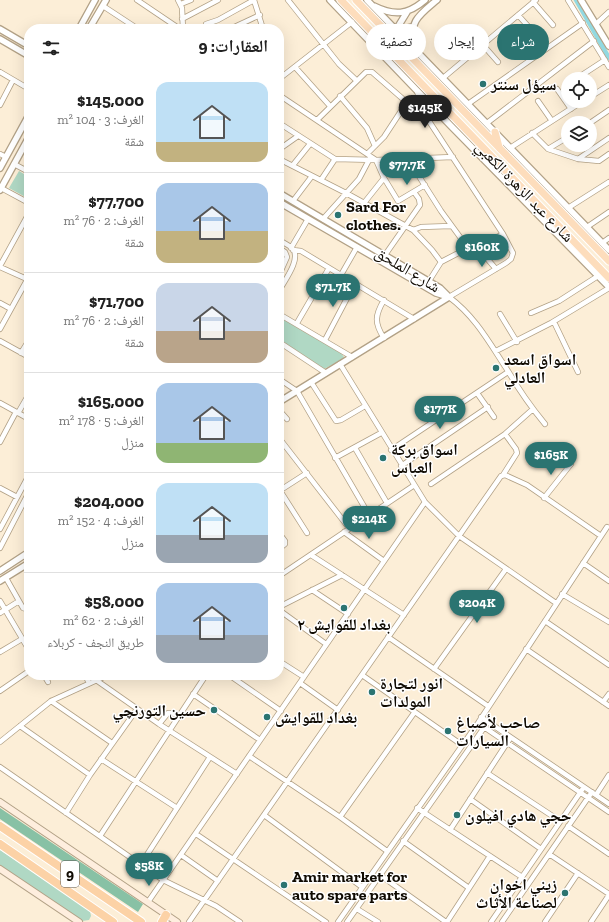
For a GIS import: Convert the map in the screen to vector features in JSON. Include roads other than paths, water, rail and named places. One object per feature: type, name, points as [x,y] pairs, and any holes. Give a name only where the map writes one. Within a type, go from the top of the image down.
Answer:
[{"type":"highway","name":"9","points":[[1,827],[141,922]]},
{"type":"highway","name":"9","points":[[0,844],[102,919],[113,922]]},
{"type":"main road","name":"شارع عبد الزهرة الكعبي","points":[[341,0],[609,278]]},
{"type":"main road","name":"شارع عبد الزهرة الكعبي","points":[[356,0],[609,260]]},
{"type":"main road","points":[[478,126],[492,128],[498,147]]},
{"type":"main road","points":[[560,227],[566,226],[570,220]]},
{"type":"main road","points":[[576,244],[578,238],[584,235]]},
{"type":"main road","points":[[0,802],[148,902],[164,918],[177,922]]},
{"type":"main road","points":[[0,869],[79,922]]},
{"type":"street","points":[[82,24],[95,0]]},
{"type":"street","points":[[137,0],[173,24]]},
{"type":"street","points":[[143,4],[149,0]]},
{"type":"street","points":[[182,24],[179,2],[191,0]]},
{"type":"street","points":[[182,19],[218,0]]},
{"type":"street","points":[[206,24],[218,20],[255,1],[261,0]]},
{"type":"street","points":[[288,0],[339,64],[356,80]]},
{"type":"street","points":[[330,0],[609,287],[554,322],[517,342],[496,351]]},
{"type":"street","points":[[370,1],[386,11],[407,12],[414,10],[425,0]]},
{"type":"street","points":[[414,24],[420,14],[437,0]]},
{"type":"street","points":[[568,0],[609,67]]},
{"type":"street","points":[[581,0],[609,46]]},
{"type":"street","points":[[255,1],[262,24]]},
{"type":"street","points":[[370,1],[392,24]]},
{"type":"street","points":[[507,24],[535,1],[553,25]]},
{"type":"street","points":[[92,24],[104,3],[131,24]]},
{"type":"street","points":[[399,24],[407,12]]},
{"type":"street","points":[[596,24],[609,12]]},
{"type":"street","points":[[241,24],[260,15]]},
{"type":"street","points":[[518,15],[526,24]]},
{"type":"street","points":[[284,76],[352,22]]},
{"type":"street","points":[[468,104],[583,23]]},
{"type":"street","points":[[0,30],[24,43]]},
{"type":"street","points":[[489,40],[497,33]]},
{"type":"street","points":[[0,39],[24,53]]},
{"type":"street","points":[[492,128],[594,41]]},
{"type":"street","points":[[489,52],[498,62]]},
{"type":"street","points":[[426,60],[609,250]]},
{"type":"street","points":[[444,78],[465,60]]},
{"type":"street","points":[[587,72],[605,60]]},
{"type":"street","points":[[295,67],[330,106]]},
{"type":"street","points":[[0,72],[24,86]]},
{"type":"street","points":[[317,120],[356,80],[366,72],[372,72],[407,102],[420,105]]},
{"type":"street","points":[[0,105],[13,80]]},
{"type":"street","points":[[597,93],[609,85]]},
{"type":"street","points":[[510,148],[571,109],[557,89]]},
{"type":"street","points":[[284,399],[496,269],[511,259],[514,253],[454,157],[423,112],[417,91]]},
{"type":"street","points":[[340,96],[367,128],[375,146]]},
{"type":"street","points":[[284,98],[376,160],[384,178],[398,201],[425,185]]},
{"type":"street","points":[[538,101],[552,121]]},
{"type":"street","points":[[367,154],[384,137],[407,102]]},
{"type":"street","points":[[597,118],[609,110]]},
{"type":"street","points":[[0,168],[24,124]]},
{"type":"street","points":[[284,126],[335,159],[376,160],[454,157]]},
{"type":"street","points":[[532,133],[548,149],[578,159],[599,161],[609,154]]},
{"type":"street","points":[[284,146],[298,136]]},
{"type":"street","points":[[578,159],[609,138]]},
{"type":"street","points":[[548,149],[561,141]]},
{"type":"street","points":[[293,165],[310,144]]},
{"type":"street","points":[[24,146],[0,189],[24,201]]},
{"type":"street","points":[[0,154],[6,158]]},
{"type":"street","points":[[321,180],[335,159]]},
{"type":"street","points":[[408,159],[451,226],[468,248],[473,250],[503,234]]},
{"type":"street","points":[[324,219],[359,179],[369,160]]},
{"type":"street","points":[[284,161],[413,230],[432,250],[440,262]]},
{"type":"street","points":[[14,164],[24,169]]},
{"type":"street","points":[[293,201],[312,176]]},
{"type":"street","points":[[364,203],[384,178]]},
{"type":"street","points":[[568,208],[609,182]]},
{"type":"street","points":[[385,255],[420,205],[419,199],[414,192]]},
{"type":"street","name":"شارع الملحق","points":[[284,196],[429,281],[443,290],[449,297]]},
{"type":"street","name":"شارع الملحق","points":[[284,205],[438,295],[449,297]]},
{"type":"street","points":[[587,227],[609,212]]},
{"type":"street","points":[[292,249],[308,219]]},
{"type":"street","points":[[24,221],[0,266],[24,278]]},
{"type":"street","points":[[413,230],[421,227],[451,226]]},
{"type":"street","points":[[602,243],[609,238]]},
{"type":"street","points":[[284,243],[292,249],[295,254],[294,263],[284,282]]},
{"type":"street","points":[[341,275],[357,248]]},
{"type":"street","points":[[429,281],[440,262],[468,248]]},
{"type":"street","points":[[478,248],[496,269]]},
{"type":"street","points":[[292,249],[299,250],[414,319]]},
{"type":"street","points":[[284,251],[287,256],[284,263]]},
{"type":"street","points":[[297,323],[329,268]]},
{"type":"street","points":[[531,313],[559,301],[598,276]]},
{"type":"street","points":[[325,340],[355,283]]},
{"type":"street","points":[[0,329],[24,287]]},
{"type":"street","points":[[449,297],[462,306],[478,324],[508,372],[544,424]]},
{"type":"street","points":[[384,300],[377,312],[376,320],[376,325],[384,338]]},
{"type":"street","points":[[0,303],[11,309]]},
{"type":"street","points":[[500,314],[517,342]]},
{"type":"street","points":[[284,316],[352,357]]},
{"type":"street","points":[[554,322],[578,372]]},
{"type":"street","points":[[0,341],[24,354]]},
{"type":"street","points":[[284,345],[326,373]]},
{"type":"street","points":[[21,353],[24,348]]},
{"type":"street","points":[[340,364],[413,486],[425,502],[459,536],[506,570],[556,603]]},
{"type":"street","points":[[391,450],[508,372]]},
{"type":"street","points":[[284,382],[297,391],[369,515]]},
{"type":"street","points":[[311,382],[334,420],[341,420],[365,406]]},
{"type":"street","points":[[477,393],[494,416]]},
{"type":"street","points":[[0,442],[24,402]]},
{"type":"street","points":[[0,403],[24,416]]},
{"type":"street","points":[[401,466],[488,407]]},
{"type":"street","points":[[431,484],[505,434],[533,409]]},
{"type":"street","points":[[284,416],[287,419]]},
{"type":"street","points":[[336,458],[381,433]]},
{"type":"street","points":[[190,922],[388,637],[503,475],[517,452],[505,434]]},
{"type":"street","points":[[284,444],[349,528]]},
{"type":"street","points":[[355,448],[387,503]]},
{"type":"street","points":[[544,498],[571,464]]},
{"type":"street","points":[[284,487],[307,473]]},
{"type":"street","points":[[503,475],[528,486],[601,536]]},
{"type":"street","points":[[0,529],[24,484]]},
{"type":"street","points":[[284,573],[413,486]]},
{"type":"street","points":[[0,488],[17,497]]},
{"type":"street","points":[[284,498],[307,533]]},
{"type":"street","points":[[0,548],[24,502]]},
{"type":"street","points":[[148,902],[425,502]]},
{"type":"street","points":[[338,922],[478,723],[607,527]]},
{"type":"street","points":[[344,532],[384,562]]},
{"type":"street","points":[[0,570],[24,555]]},
{"type":"street","points":[[311,555],[404,615]]},
{"type":"street","points":[[583,563],[609,581]]},
{"type":"street","points":[[0,581],[24,566]]},
{"type":"street","points":[[434,669],[506,570]]},
{"type":"street","points":[[284,605],[342,575]]},
{"type":"street","points":[[6,578],[24,608]]},
{"type":"street","points":[[312,590],[348,614]]},
{"type":"street","points":[[562,594],[609,622]]},
{"type":"street","points":[[0,601],[24,642]]},
{"type":"street","points":[[0,613],[19,601]]},
{"type":"street","points":[[284,612],[326,644]]},
{"type":"street","points":[[544,621],[609,665]]},
{"type":"street","points":[[388,637],[488,706]]},
{"type":"street","points":[[0,652],[22,639]]},
{"type":"street","points":[[526,649],[609,706]]},
{"type":"street","points":[[284,664],[304,677]]},
{"type":"street","points":[[0,691],[24,674]]},
{"type":"street","points":[[362,675],[414,713],[462,745]]},
{"type":"street","points":[[0,742],[51,701],[96,680],[159,724],[237,774]]},
{"type":"street","points":[[100,836],[203,680]]},
{"type":"street","points":[[236,680],[281,710]]},
{"type":"street","points":[[300,683],[338,710]]},
{"type":"street","points":[[193,694],[260,740]]},
{"type":"street","points":[[603,702],[609,694]]},
{"type":"street","points":[[51,701],[112,743]]},
{"type":"street","points":[[66,813],[90,774],[137,709]]},
{"type":"street","points":[[159,724],[168,713],[179,716]]},
{"type":"street","points":[[340,817],[414,713]]},
{"type":"street","points":[[481,717],[609,804]]},
{"type":"street","points":[[347,922],[488,722]]},
{"type":"street","points":[[478,723],[609,812]]},
{"type":"street","points":[[20,726],[90,774]]},
{"type":"street","points":[[450,830],[511,737]]},
{"type":"street","points":[[140,864],[210,756]]},
{"type":"street","points":[[249,756],[340,817],[387,851]]},
{"type":"street","points":[[101,759],[177,808]]},
{"type":"street","points":[[542,766],[546,761]]},
{"type":"street","points":[[0,767],[163,880],[204,900],[240,922]]},
{"type":"street","points":[[487,773],[560,821]]},
{"type":"street","points":[[502,922],[588,797],[594,793],[609,775]]},
{"type":"street","points":[[491,922],[584,787]]},
{"type":"street","points":[[470,800],[541,849]]},
{"type":"street","points":[[417,808],[522,877]]},
{"type":"street","points":[[264,815],[362,887]]},
{"type":"street","points":[[568,826],[609,854]]},
{"type":"street","points":[[196,834],[326,922]]},
{"type":"street","points":[[403,841],[469,888]]},
{"type":"street","points":[[549,854],[609,894],[592,922]]},
{"type":"street","points":[[180,855],[218,881]]},
{"type":"street","points":[[380,875],[446,922],[490,856]]},
{"type":"street","points":[[545,922],[578,873]]},
{"type":"street","points":[[357,909],[378,922]]},
{"type":"waterway","points":[[576,0],[609,58]]},
{"type":"place","name":"سيؤل سنتر","points":[[483,84]]},
{"type":"place","name":"Sard For clothes.","points":[[338,215]]},
{"type":"place","name":"اسواق اسعد العادلي","points":[[496,368]]},
{"type":"place","name":"اسواق بركة العباس","points":[[383,458]]},
{"type":"place","name":"بغداد للقوايش ٢","points":[[344,608]]},
{"type":"place","name":"انور لتجارة المولدات","points":[[372,692]]},
{"type":"place","name":"حسين التورنچي","points":[[214,710]]},
{"type":"place","name":"بغداد للقوايش","points":[[267,717]]},
{"type":"place","name":"صاحب لأصباغ السيارات","points":[[448,731]]},
{"type":"place","name":"حجي هادي افيلون","points":[[457,815]]},
{"type":"place","name":"Amir market for auto spare parts","points":[[284,885]]},
{"type":"place","name":"زيني اخوان لصناعة الأثاث","points":[[565,893]]}]
